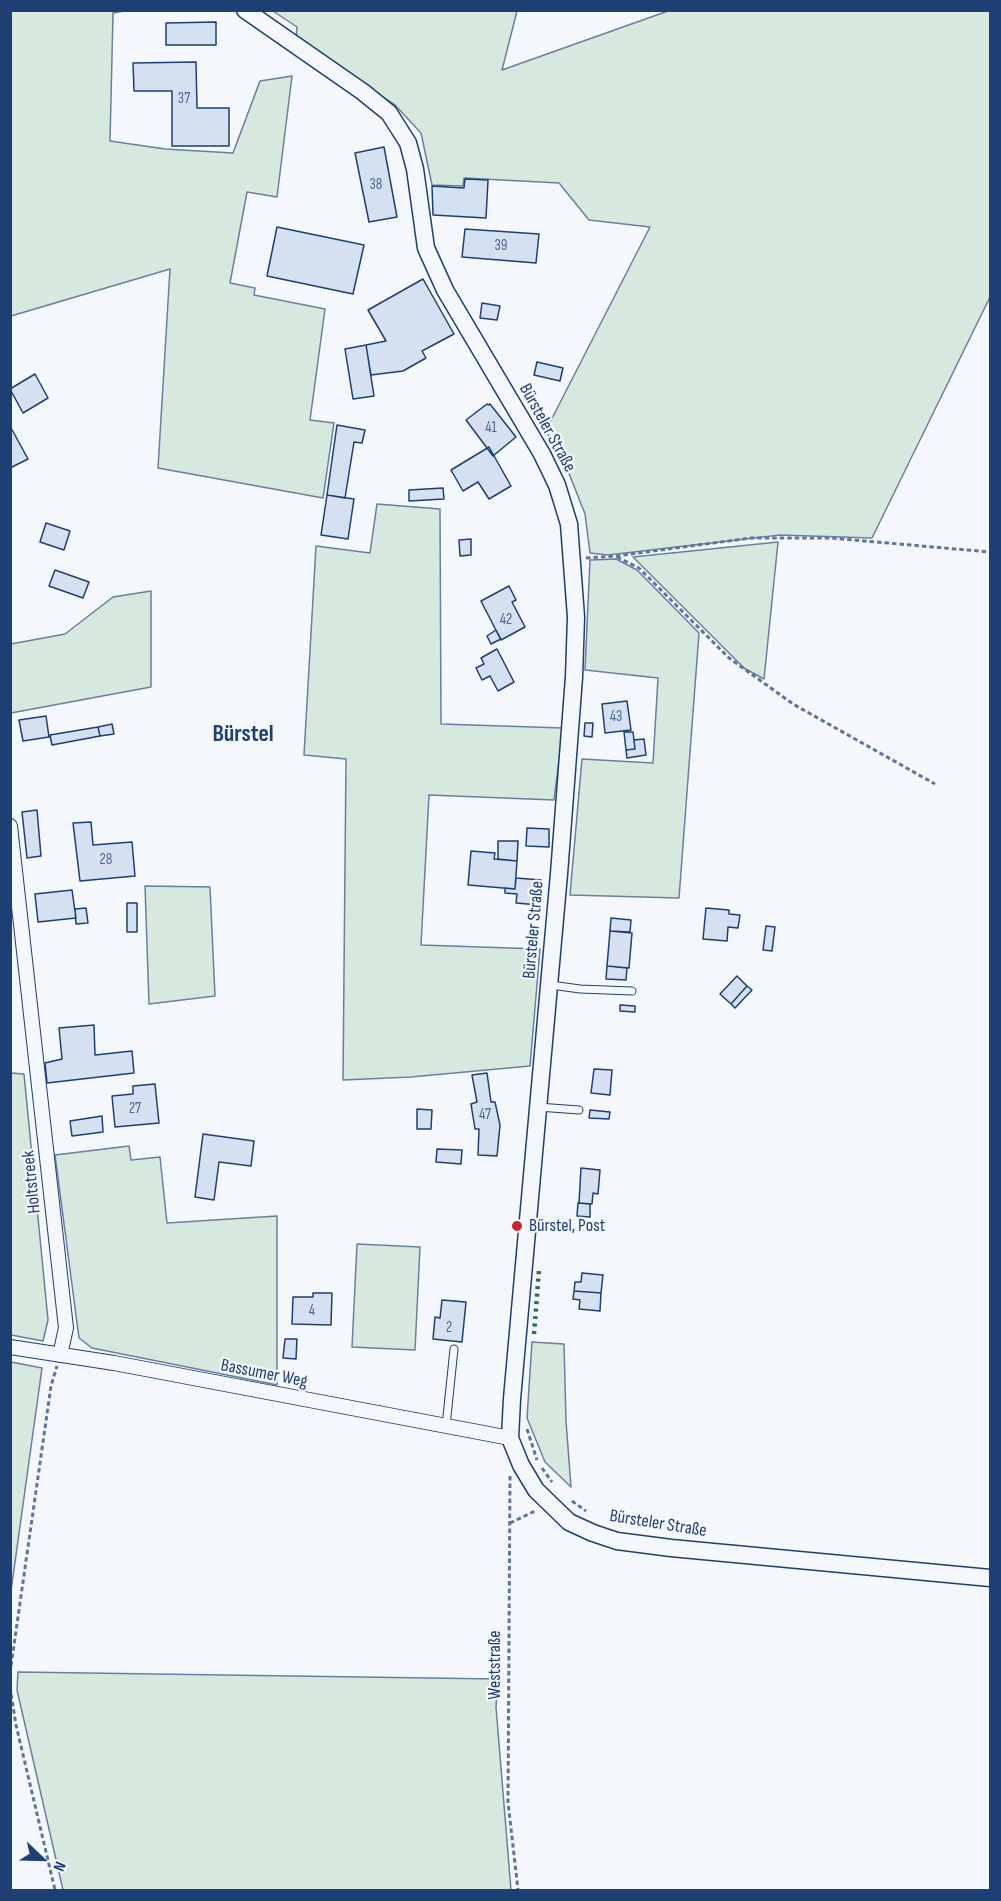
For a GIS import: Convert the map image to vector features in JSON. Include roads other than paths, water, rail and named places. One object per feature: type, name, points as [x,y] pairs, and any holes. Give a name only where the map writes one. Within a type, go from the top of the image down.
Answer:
[{"type":"street","name":"Bürsteler Straße","points":[[244,10],[363,92],[388,113],[408,143],[415,169],[426,248],[445,290],[542,454],[557,485],[581,555],[574,669],[512,1399],[510,1438],[526,1474],[536,1490],[553,1496],[569,1522],[617,1541],[990,1578]]},
{"type":"street","name":"Holtstreek","points":[[10,826],[66,1328],[60,1355]]},
{"type":"street","name":"Bassumer Weg","points":[[10,1347],[126,1365],[510,1438]]},
{"type":"lane","points":[[548,984],[580,989],[632,991]]},
{"type":"lane","points":[[538,1107],[579,1110]]},
{"type":"lane","points":[[446,1426],[454,1349]]},
{"type":"place","name":"Bürstel, Post","points":[[517,1226]]},
{"type":"district","name":"Bürstel","points":[[243,735]]}]
